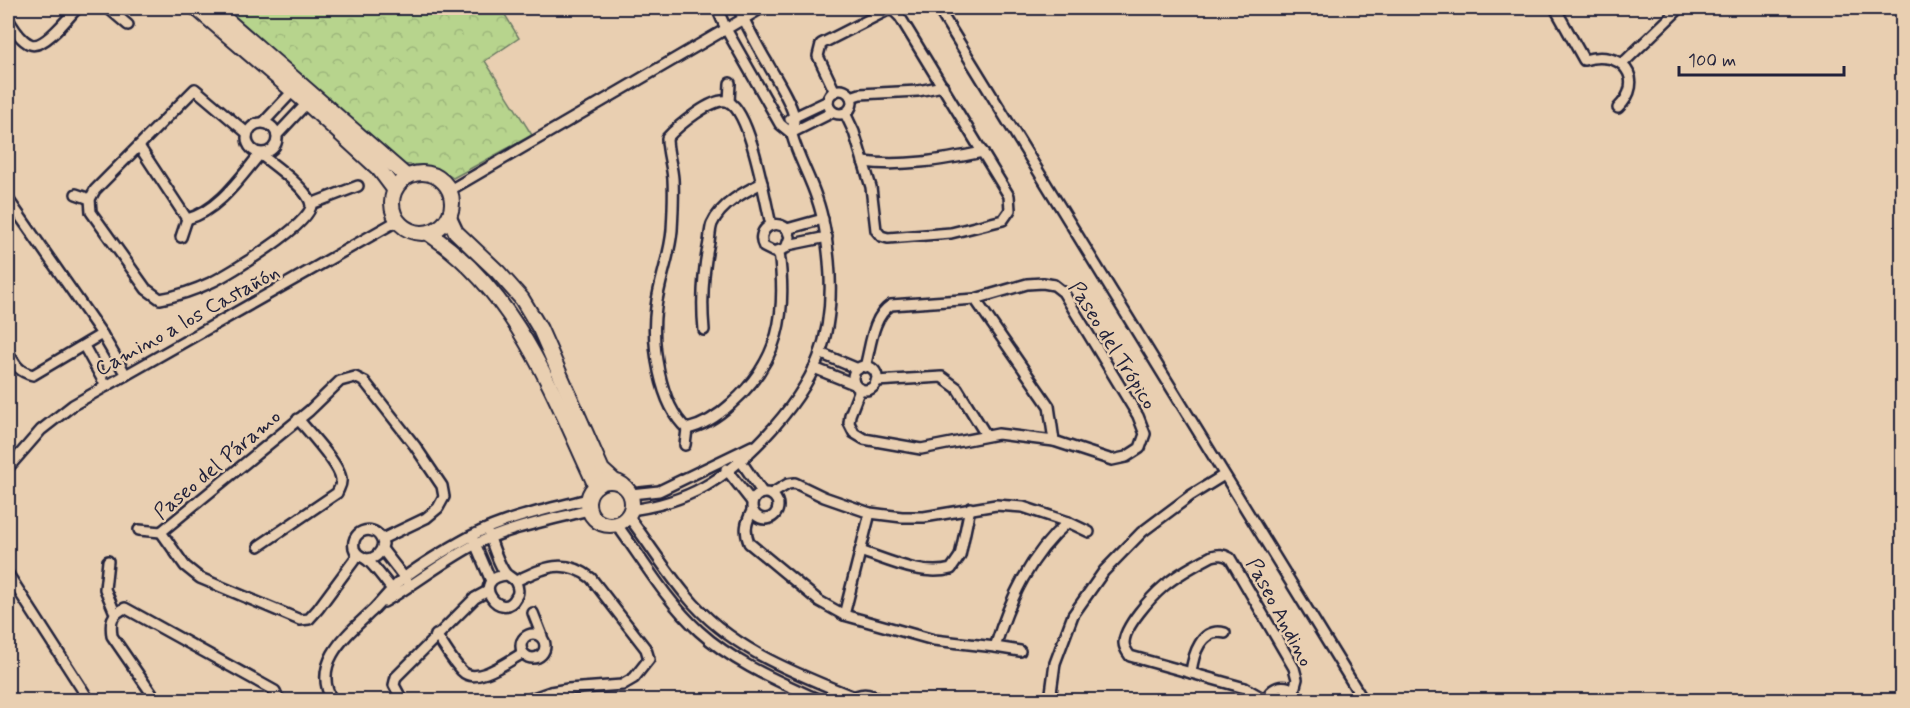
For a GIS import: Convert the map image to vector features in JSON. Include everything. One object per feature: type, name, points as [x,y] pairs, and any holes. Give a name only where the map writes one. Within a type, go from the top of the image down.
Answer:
[{"type":"street","points":[[8,19],[22,38],[35,45],[52,35],[77,8]]},
{"type":"street","points":[[108,8],[128,25]]},
{"type":"street","points":[[196,8],[307,103],[379,169],[394,189]]},
{"type":"street","points":[[213,8],[406,176]]},
{"type":"street","points":[[613,480],[604,481],[596,486],[589,505],[596,519],[606,525],[685,497],[728,472],[739,458],[760,442],[782,420],[814,368],[826,336],[831,310],[831,279],[827,237],[817,197],[791,132],[780,124],[726,29],[717,8]]},
{"type":"street","points":[[738,8],[782,89],[794,118],[791,132]]},
{"type":"street","points":[[450,190],[762,8]]},
{"type":"street","points":[[938,8],[1363,700]]},
{"type":"street","points":[[1555,8],[1584,60],[1605,56],[1622,64],[1628,72],[1630,92],[1618,108]]},
{"type":"street","points":[[1622,64],[1680,8]]},
{"type":"street","points":[[834,92],[818,56],[821,44],[888,10],[894,11],[943,86],[1009,196],[1010,210],[1003,220],[951,233],[888,238],[881,236],[876,230],[871,187],[854,132],[844,113]]},
{"type":"street","points":[[729,102],[730,82]]},
{"type":"street","points":[[851,97],[861,94],[918,91],[943,86]]},
{"type":"street","points":[[169,307],[146,289],[91,212],[90,199],[95,190],[195,89],[247,133]]},
{"type":"street","points":[[791,132],[833,112],[844,113],[850,108],[851,97],[846,91],[834,92]]},
{"type":"street","points":[[264,122],[292,92]]},
{"type":"street","points":[[780,124],[828,102],[834,92]]},
{"type":"street","points":[[667,138],[677,127],[709,105],[722,100],[729,102],[737,110],[753,144],[771,225]]},
{"type":"street","points":[[828,102],[833,112]]},
{"type":"street","points":[[277,135],[307,103]]},
{"type":"street","points":[[160,299],[177,296],[213,282],[275,243],[303,220],[310,211],[311,204],[305,192],[260,154],[252,151],[247,144],[247,133],[256,123],[264,122],[273,126],[278,140],[273,149],[260,154],[232,189],[198,216],[186,219]]},
{"type":"street","points":[[657,132],[667,138]]},
{"type":"street","points":[[667,138],[673,177],[673,215],[671,239],[656,307],[654,331],[657,364],[667,396],[680,422],[687,429]]},
{"type":"street","points":[[139,146],[186,219],[181,237]]},
{"type":"street","points":[[863,162],[894,164],[954,158],[983,152]]},
{"type":"street","points":[[428,233],[436,230],[449,217],[453,204],[450,190],[443,179],[432,173],[418,172],[406,176],[394,189],[391,205],[397,221],[411,231],[428,233],[449,247],[489,285],[520,330],[544,374],[596,486]]},
{"type":"street","points":[[704,330],[701,305],[703,272],[712,224],[725,207],[740,194],[762,183]]},
{"type":"street","points":[[311,204],[358,186]]},
{"type":"street","points":[[76,194],[90,199]]},
{"type":"street","points":[[8,199],[102,334],[126,375]]},
{"type":"street","points":[[449,217],[456,232],[498,272],[522,299],[540,329],[602,470],[623,485],[631,494]]},
{"type":"street","points":[[787,229],[823,219]]},
{"type":"street","name":"Camino a los Castañón","points":[[8,468],[41,430],[73,405],[397,221]]},
{"type":"street","points":[[788,245],[790,237],[787,229],[780,224],[771,225],[763,232],[762,243],[769,251],[779,252],[788,245],[827,237]]},
{"type":"street","points":[[687,429],[701,426],[722,411],[744,393],[760,371],[775,341],[781,317],[783,295],[779,252]]},
{"type":"street","name":"Paseo del Trópico","points":[[1027,284],[1054,285],[1063,292],[1138,416],[1145,434],[1140,448],[1126,457],[1112,460],[1054,441],[998,434],[921,448],[864,439],[854,433],[849,423],[857,387],[853,376],[861,368],[878,318],[884,310],[891,305],[975,299],[1027,284]]},
{"type":"street","points":[[975,299],[1049,406],[1054,441]]},
{"type":"street","points":[[8,352],[18,369],[33,375],[102,334]]},
{"type":"street","points":[[84,346],[106,386]]},
{"type":"street","points":[[814,368],[857,387],[872,388],[876,381],[873,369],[861,368],[820,353]]},
{"type":"street","name":"Paseo del Páramo","points":[[362,557],[309,619],[300,620],[200,578],[185,566],[161,532],[298,419],[340,381],[355,377],[365,382],[415,446],[442,486],[444,497],[438,508],[426,518],[382,544],[376,557],[362,557],[354,549],[357,535],[363,531],[371,530],[377,533],[382,544]]},
{"type":"street","points":[[876,381],[942,377],[957,388],[986,435]]},
{"type":"street","name":"Paseo del Páramo","points":[[259,546],[337,493],[341,484],[341,476],[335,466],[298,419]]},
{"type":"street","points":[[685,445],[687,429]]},
{"type":"street","points":[[631,494],[659,491],[721,462],[739,458]]},
{"type":"street","points":[[721,462],[752,506],[755,515],[768,519],[776,514],[778,505],[775,497],[767,493],[739,458]]},
{"type":"street","points":[[1050,700],[1054,663],[1073,615],[1104,571],[1142,532],[1190,496],[1224,475]]},
{"type":"street","points":[[1020,651],[934,640],[844,615],[819,601],[749,543],[746,525],[754,497],[795,483],[824,497],[870,513],[924,517],[996,505],[1023,507],[1068,522],[1089,532]]},
{"type":"street","points":[[631,494],[626,517],[677,608],[700,632],[763,675],[819,700]]},
{"type":"street","points":[[332,700],[326,689],[326,673],[331,656],[340,643],[377,606],[407,581],[514,518],[589,505]]},
{"type":"street","points":[[860,551],[927,571],[939,573],[951,569],[960,556],[970,508]]},
{"type":"street","points":[[844,615],[870,513]]},
{"type":"street","points":[[626,517],[686,596],[735,641],[770,661],[852,699],[866,694],[880,700]]},
{"type":"street","points":[[995,647],[1022,578],[1050,537],[1068,522]]},
{"type":"street","points":[[139,530],[161,532]]},
{"type":"street","points":[[474,540],[491,598],[496,603],[504,605],[512,602],[517,596],[516,581],[507,575],[489,534]]},
{"type":"street","points":[[382,544],[407,581]]},
{"type":"street","name":"Paseo Andino","points":[[1294,690],[1297,679],[1293,668],[1230,558],[1222,554],[1212,556],[1191,567],[1163,586],[1131,625],[1124,641],[1125,649],[1130,656],[1245,688],[1266,700],[1271,691],[1280,686],[1290,687],[1299,700]]},
{"type":"street","points":[[362,557],[394,592]]},
{"type":"street","points":[[108,561],[105,589],[115,613]]},
{"type":"street","points":[[516,581],[543,568],[567,567],[583,572],[591,578],[646,649],[649,659],[634,678],[622,685],[568,689],[527,700]]},
{"type":"street","points":[[8,574],[89,700]]},
{"type":"street","points":[[402,700],[394,685],[396,676],[498,576],[507,575]]},
{"type":"street","points":[[156,700],[112,636],[110,623],[115,613],[125,608],[275,691],[279,700]]},
{"type":"street","points":[[533,613],[546,643],[544,652],[538,657],[530,658],[523,653],[520,644],[525,636],[533,633],[542,636]]},
{"type":"street","points":[[1191,673],[1193,656],[1201,642],[1215,632],[1225,633]]},
{"type":"street","points":[[436,635],[463,673],[472,677],[481,676],[523,653]]},
{"type":"green space","points":[[219,8],[501,8],[519,38],[485,61],[532,135],[453,178],[432,167],[399,163]]}]
